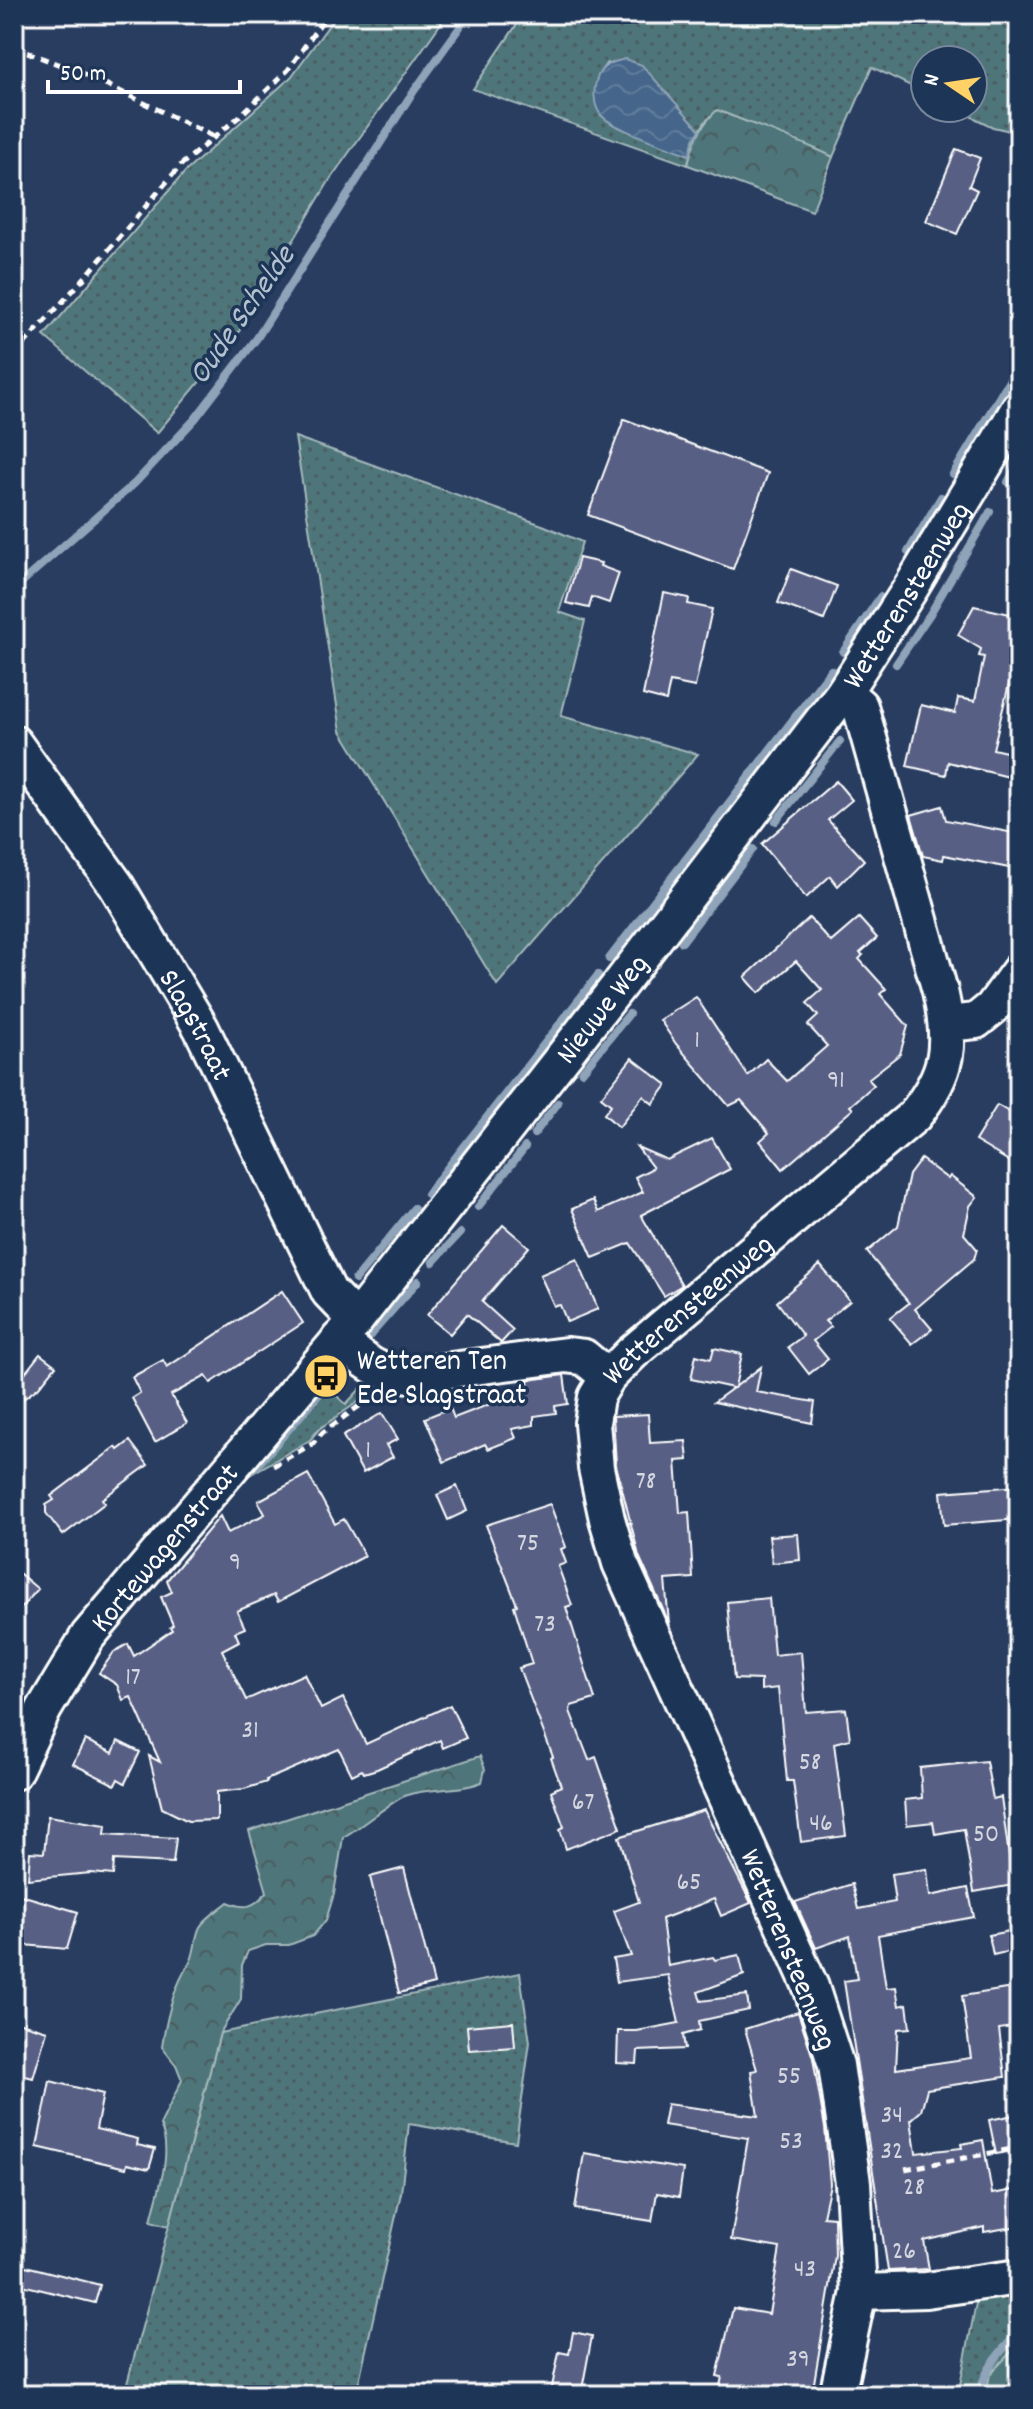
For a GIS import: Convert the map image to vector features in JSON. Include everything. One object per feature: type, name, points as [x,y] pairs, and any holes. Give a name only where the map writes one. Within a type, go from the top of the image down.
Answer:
[{"type":"street","name":"Wetterensteenweg","points":[[837,2395],[859,2292],[853,2183],[832,2048],[789,1937],[620,1563],[607,1519],[592,1443],[592,1423],[596,1397],[608,1377],[632,1353],[914,1116],[932,1093],[942,1072],[948,1042],[940,991],[860,706],[844,692],[1019,408]]},
{"type":"street","name":"Nieuwe Weg","points":[[347,1330],[626,978],[844,692]]},
{"type":"street","name":"Slagstraat","points":[[14,743],[116,885],[201,1028],[347,1330]]},
{"type":"street","points":[[947,1024],[976,1021],[992,1008],[1019,971]]},
{"type":"street","points":[[347,1330],[371,1367],[393,1373],[413,1375],[566,1355],[584,1357],[608,1377]]},
{"type":"street","name":"Kortewagenstraat","points":[[14,1772],[44,1709],[88,1636],[347,1330]]},
{"type":"street","points":[[859,2292],[926,2290],[1019,2277]]},
{"type":"path","points":[[14,355],[182,164],[288,70],[327,14]]},
{"type":"path","points":[[14,47],[91,77],[214,137]]},
{"type":"path","points":[[224,1475],[247,1480],[312,1444],[323,1432],[367,1402],[393,1373]]},
{"type":"path","points":[[905,2169],[1012,2149]]},
{"type":"green space","points":[[337,14],[446,16],[331,178],[232,343],[157,433],[44,336],[185,172],[291,77]]},
{"type":"green space","points":[[524,14],[1019,14],[1019,133],[987,124],[989,44],[909,44],[909,85],[872,67],[833,157],[787,138],[724,122],[707,119],[700,130],[662,89],[607,63],[598,81],[601,115],[613,124],[690,155],[688,165],[473,89]]},
{"type":"green space","points":[[717,110],[833,157],[812,211],[688,165],[698,135]]},
{"type":"green space","points":[[295,437],[582,542],[559,612],[585,621],[561,716],[698,754],[497,985],[341,731]]},
{"type":"green space","points":[[338,1364],[345,1373],[330,1390],[346,1404],[362,1387],[366,1391],[365,1397],[319,1429],[310,1440],[246,1477],[244,1474]]},
{"type":"green space","points":[[480,1756],[485,1769],[482,1782],[407,1795],[343,1837],[334,1894],[326,1920],[313,1936],[289,1945],[266,1945],[248,1951],[242,1965],[241,1999],[220,2033],[169,2226],[151,2221],[165,2160],[164,2136],[160,2125],[182,2080],[176,2065],[162,2047],[168,2015],[202,1924],[228,1902],[249,1906],[267,1892],[249,1831]]},
{"type":"green space","points":[[520,1973],[530,2042],[516,2142],[409,2124],[401,2193],[356,2395],[124,2395],[220,2033]]},
{"type":"green space","points":[[1019,2289],[1019,2344],[990,2374],[986,2395],[958,2395],[977,2298]]},
{"type":"green space","points":[[1019,2344],[1019,2395],[986,2395],[990,2374]]},
{"type":"water","points":[[625,59],[642,65],[700,130],[693,141],[690,155],[630,132],[600,113],[594,94],[599,74],[609,64]]},
{"type":"building","points":[[956,149],[980,158],[969,186],[977,190],[957,234],[926,221]]},
{"type":"building","points":[[624,419],[768,473],[733,569],[588,515]]},
{"type":"building","points":[[579,558],[601,563],[600,566],[619,573],[609,603],[592,597],[589,608],[566,603]]},
{"type":"building","points":[[791,569],[837,586],[824,620],[778,603]]},
{"type":"building","points":[[664,593],[689,598],[688,604],[712,609],[695,687],[670,682],[666,701],[643,695]]},
{"type":"building","points":[[974,606],[1019,616],[1019,664],[1014,664],[993,749],[1015,754],[1009,777],[948,762],[946,775],[907,766],[921,705],[955,713],[958,698],[975,701],[984,657],[979,656],[981,649],[958,635]]},
{"type":"building","points":[[836,781],[852,800],[828,820],[864,860],[838,886],[830,876],[806,898],[762,844]]},
{"type":"building","points":[[942,806],[946,820],[1019,834],[1019,870],[944,855],[943,860],[923,856],[911,815]]},
{"type":"building","points":[[809,918],[831,942],[859,918],[877,938],[860,953],[863,955],[859,959],[886,989],[880,994],[908,1026],[900,1054],[868,1079],[874,1085],[850,1106],[853,1109],[783,1169],[760,1141],[769,1133],[741,1100],[729,1106],[676,1044],[660,1020],[696,997],[748,1076],[766,1059],[787,1081],[827,1046],[808,1025],[818,1016],[807,1003],[822,990],[796,961],[759,993],[745,977]]},
{"type":"building","points":[[632,1058],[667,1085],[653,1104],[643,1096],[619,1127],[604,1114],[611,1105],[601,1097]]},
{"type":"building","points":[[997,1105],[1019,1118],[1019,1167],[975,1141]]},
{"type":"building","points":[[712,1138],[730,1169],[641,1215],[682,1285],[664,1296],[630,1243],[593,1258],[572,1209],[593,1200],[598,1212],[643,1192],[635,1177],[653,1168],[637,1147],[667,1160]]},
{"type":"building","points":[[921,1159],[977,1197],[970,1206],[964,1234],[977,1249],[974,1259],[915,1309],[932,1329],[912,1344],[890,1318],[909,1303],[867,1252],[898,1226],[909,1175]]},
{"type":"building","points":[[503,1225],[529,1247],[482,1302],[513,1330],[501,1343],[467,1314],[450,1334],[427,1315]]},
{"type":"building","points":[[577,1259],[598,1309],[567,1322],[560,1305],[554,1306],[540,1275]]},
{"type":"building","points":[[820,1265],[850,1301],[825,1321],[831,1327],[813,1341],[828,1359],[809,1374],[788,1347],[803,1336],[777,1302]]},
{"type":"building","points":[[282,1291],[303,1323],[211,1383],[206,1376],[171,1395],[187,1423],[155,1442],[132,1398],[140,1393],[132,1377],[163,1360],[167,1367]]},
{"type":"building","points":[[714,1348],[742,1354],[735,1387],[761,1367],[756,1392],[815,1402],[812,1423],[714,1402],[733,1388],[691,1379],[696,1355],[711,1359]]},
{"type":"building","points":[[40,1354],[56,1366],[39,1387],[14,1406],[14,1387]]},
{"type":"building","points":[[564,1375],[568,1404],[555,1406],[556,1413],[534,1416],[534,1425],[512,1429],[516,1438],[488,1449],[485,1444],[444,1462],[425,1418],[450,1408],[454,1418],[529,1389],[528,1380]]},
{"type":"building","points":[[382,1413],[398,1439],[386,1445],[393,1457],[363,1473],[343,1436]]},
{"type":"building","points":[[648,1414],[650,1443],[686,1441],[688,1460],[676,1461],[680,1513],[689,1512],[693,1578],[665,1580],[669,1623],[639,1556],[616,1465],[613,1416]]},
{"type":"building","points":[[130,1441],[148,1465],[102,1499],[105,1503],[63,1535],[46,1513],[46,1505],[54,1500],[51,1496],[116,1447],[118,1450]]},
{"type":"building","points":[[308,1474],[335,1524],[344,1519],[365,1556],[278,1602],[274,1595],[237,1611],[245,1628],[235,1632],[239,1641],[222,1650],[246,1700],[304,1674],[321,1709],[343,1698],[366,1744],[450,1705],[466,1738],[443,1748],[440,1740],[377,1769],[364,1773],[362,1770],[352,1775],[339,1749],[267,1782],[217,1792],[217,1820],[188,1821],[162,1808],[149,1756],[160,1762],[131,1697],[123,1700],[117,1685],[99,1673],[114,1652],[128,1644],[134,1656],[172,1630],[170,1627],[173,1625],[161,1597],[172,1592],[167,1580],[220,1516],[228,1533],[265,1514],[258,1501]]},
{"type":"building","points":[[457,1486],[467,1511],[448,1520],[437,1495]]},
{"type":"building","points":[[1019,1486],[1019,1519],[944,1525],[941,1492]]},
{"type":"building","points":[[550,1504],[566,1547],[561,1549],[566,1563],[558,1566],[572,1605],[566,1607],[595,1699],[571,1706],[570,1711],[589,1760],[596,1757],[621,1828],[566,1849],[560,1829],[564,1827],[551,1791],[561,1786],[519,1668],[532,1664],[514,1606],[517,1605],[486,1525]]},
{"type":"building","points":[[798,1534],[800,1560],[772,1563],[769,1536]]},
{"type":"building","points":[[14,1569],[38,1589],[14,1616]]},
{"type":"building","points":[[769,1598],[774,1655],[801,1652],[806,1712],[846,1709],[850,1739],[834,1743],[846,1836],[801,1842],[793,1781],[787,1781],[778,1688],[761,1690],[761,1680],[734,1679],[727,1602]]},
{"type":"building","points":[[85,1740],[113,1753],[118,1741],[140,1752],[125,1783],[118,1779],[115,1785],[73,1764]]},
{"type":"building","points":[[986,1761],[993,1799],[1001,1797],[1013,1885],[974,1892],[964,1829],[935,1834],[933,1822],[907,1825],[905,1800],[922,1798],[920,1768]]},
{"type":"building","points":[[704,1810],[751,1903],[721,1916],[714,1899],[662,1919],[668,1966],[739,1955],[744,1975],[698,1992],[701,2001],[747,1995],[749,2010],[699,2021],[700,2030],[683,2035],[685,2049],[638,2051],[637,2064],[617,2063],[618,2031],[637,2031],[679,2023],[668,1975],[617,1982],[613,1959],[631,1956],[614,1911],[639,1902],[619,1837]]},
{"type":"building","points":[[48,1816],[106,1825],[105,1834],[176,1838],[173,1863],[114,1860],[113,1875],[91,1873],[28,1879],[30,1852],[44,1853]]},
{"type":"building","points":[[404,1868],[434,1984],[399,1993],[370,1877]]},
{"type":"building","points":[[927,1869],[930,1896],[968,1888],[974,1917],[878,1935],[886,1988],[896,1987],[899,2006],[907,2004],[910,2028],[898,2029],[896,2069],[971,2058],[962,1996],[1019,1987],[1019,2026],[999,2029],[1005,2077],[927,2089],[921,2111],[911,2120],[916,2153],[962,2148],[961,2144],[983,2140],[992,2194],[1019,2189],[1019,2226],[984,2232],[984,2227],[924,2241],[929,2269],[888,2271],[844,1981],[857,1979],[850,1936],[816,1948],[795,1902],[852,1884],[858,1909],[895,1902],[891,1874]]},
{"type":"building","points":[[14,1893],[78,1912],[67,1949],[14,1944]]},
{"type":"building","points":[[1019,1929],[1019,1949],[993,1955],[989,1935]]},
{"type":"building","points":[[798,2012],[813,2058],[825,2128],[830,2184],[823,2216],[834,2217],[835,2256],[812,2395],[718,2395],[722,2377],[717,2376],[733,2308],[769,2314],[780,2248],[731,2240],[748,2138],[663,2125],[667,2104],[758,2116],[751,2071],[757,2070],[745,2029]]},
{"type":"building","points":[[14,2021],[47,2031],[33,2078],[14,2073]]},
{"type":"building","points":[[513,2022],[515,2047],[469,2050],[467,2026]]},
{"type":"building","points":[[50,2081],[103,2094],[96,2129],[138,2139],[137,2145],[155,2149],[149,2169],[127,2164],[126,2168],[37,2147]]},
{"type":"building","points":[[1019,2114],[1019,2150],[996,2154],[989,2120]]},
{"type":"building","points":[[584,2153],[683,2169],[679,2197],[657,2193],[652,2221],[575,2209]]},
{"type":"building","points":[[14,2263],[100,2285],[95,2303],[14,2283]]},
{"type":"building","points":[[573,2332],[592,2336],[581,2395],[551,2392],[559,2352],[569,2354]]},
{"type":"waterway","name":"Oude Schelde","points":[[14,589],[135,483],[195,419],[257,338],[409,98],[460,27]]},
{"type":"waterway","points":[[953,474],[1019,364]]},
{"type":"waterway","points":[[1008,482],[1019,462]]},
{"type":"waterway","points":[[908,552],[941,497]]},
{"type":"waterway","points":[[896,664],[930,614],[990,512]]},
{"type":"waterway","points":[[843,652],[880,597]]},
{"type":"waterway","points":[[609,959],[831,670]]},
{"type":"waterway","points":[[776,821],[840,741]]},
{"type":"waterway","points":[[682,942],[753,849]]},
{"type":"waterway","points":[[1015,953],[1019,947]]},
{"type":"waterway","points":[[427,1194],[598,975]]},
{"type":"waterway","points":[[582,1072],[629,1014]]},
{"type":"waterway","points":[[534,1134],[558,1103]]},
{"type":"waterway","points":[[478,1207],[525,1147]]},
{"type":"waterway","points":[[355,1280],[414,1208]]},
{"type":"waterway","points":[[433,1262],[460,1233]]},
{"type":"waterway","points":[[373,1348],[366,1340],[418,1281]]},
{"type":"waterway","points":[[257,1466],[329,1383]]},
{"type":"waterway","points":[[979,2395],[994,2361],[1019,2333]]},
{"type":"place","name":"Wetteren Ten Ede Slagstraat","points":[[326,1376]]}]
